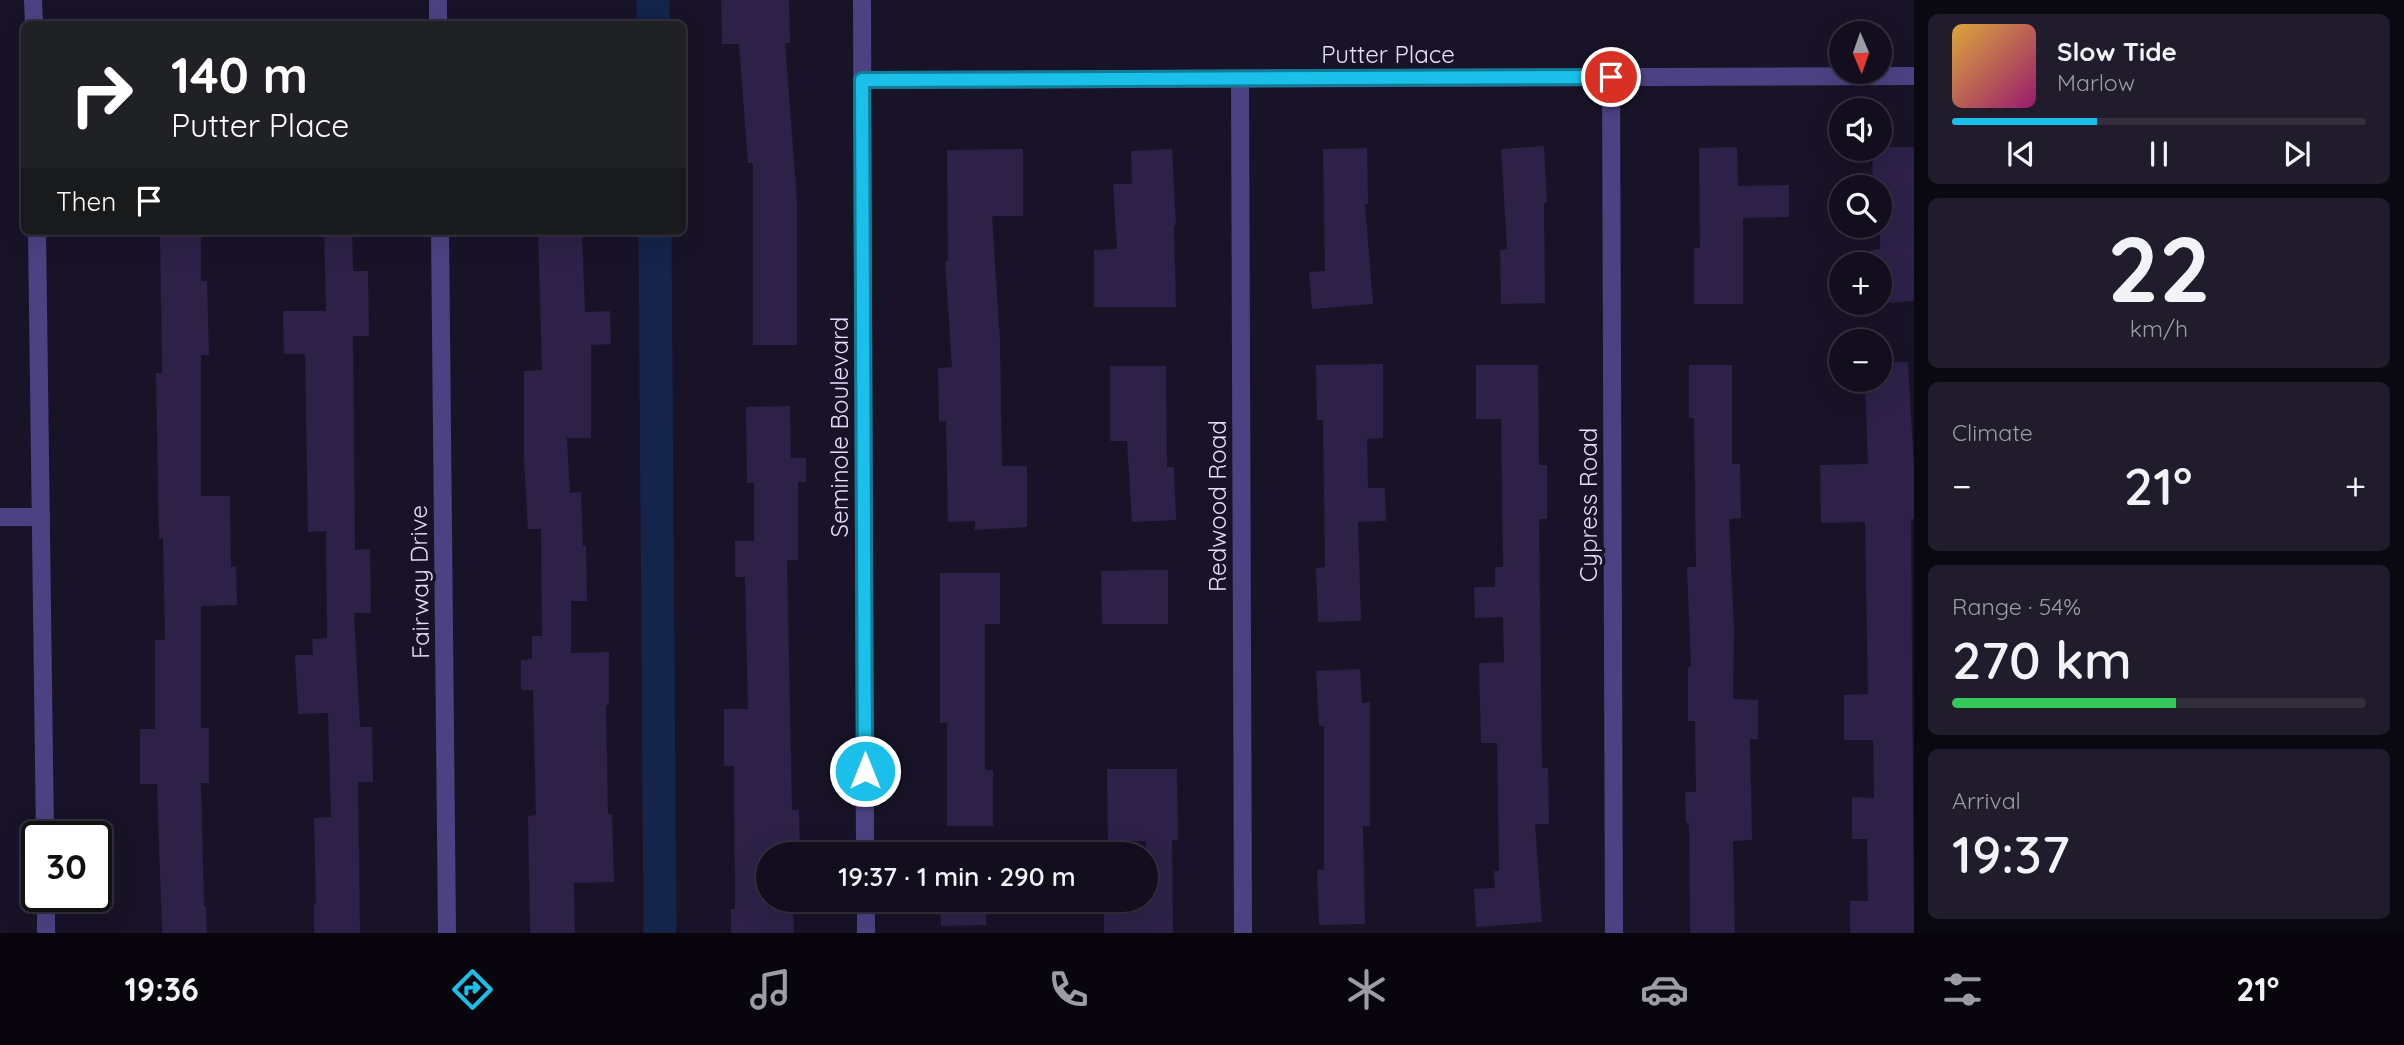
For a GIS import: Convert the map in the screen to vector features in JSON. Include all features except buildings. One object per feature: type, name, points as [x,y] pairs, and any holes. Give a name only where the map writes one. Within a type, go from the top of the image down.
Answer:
[{"type":"street","points":[[33,0],[34,21]]},
{"type":"street","points":[[438,0],[438,21]]},
{"type":"street","name":"Seminole Boulevard","points":[[862,0],[865,842]]},
{"type":"street","name":"Putter Place","points":[[862,80],[1914,76]]},
{"type":"street","name":"Cypress Road","points":[[1611,77],[1614,933]]},
{"type":"street","name":"Redwood Road","points":[[1240,79],[1243,933]]},
{"type":"street","points":[[37,235],[45,821]]},
{"type":"street","name":"Fairway Drive","points":[[440,235],[447,933]]},
{"type":"street","points":[[0,517],[41,517]]},
{"type":"street","points":[[46,912],[46,933]]},
{"type":"street","points":[[866,912],[866,933]]},
{"type":"waterway","points":[[653,0],[653,21]]},
{"type":"waterway","points":[[655,235],[660,933]]},
{"type":"route","points":[[865,771],[862,80],[1611,77]]}]
